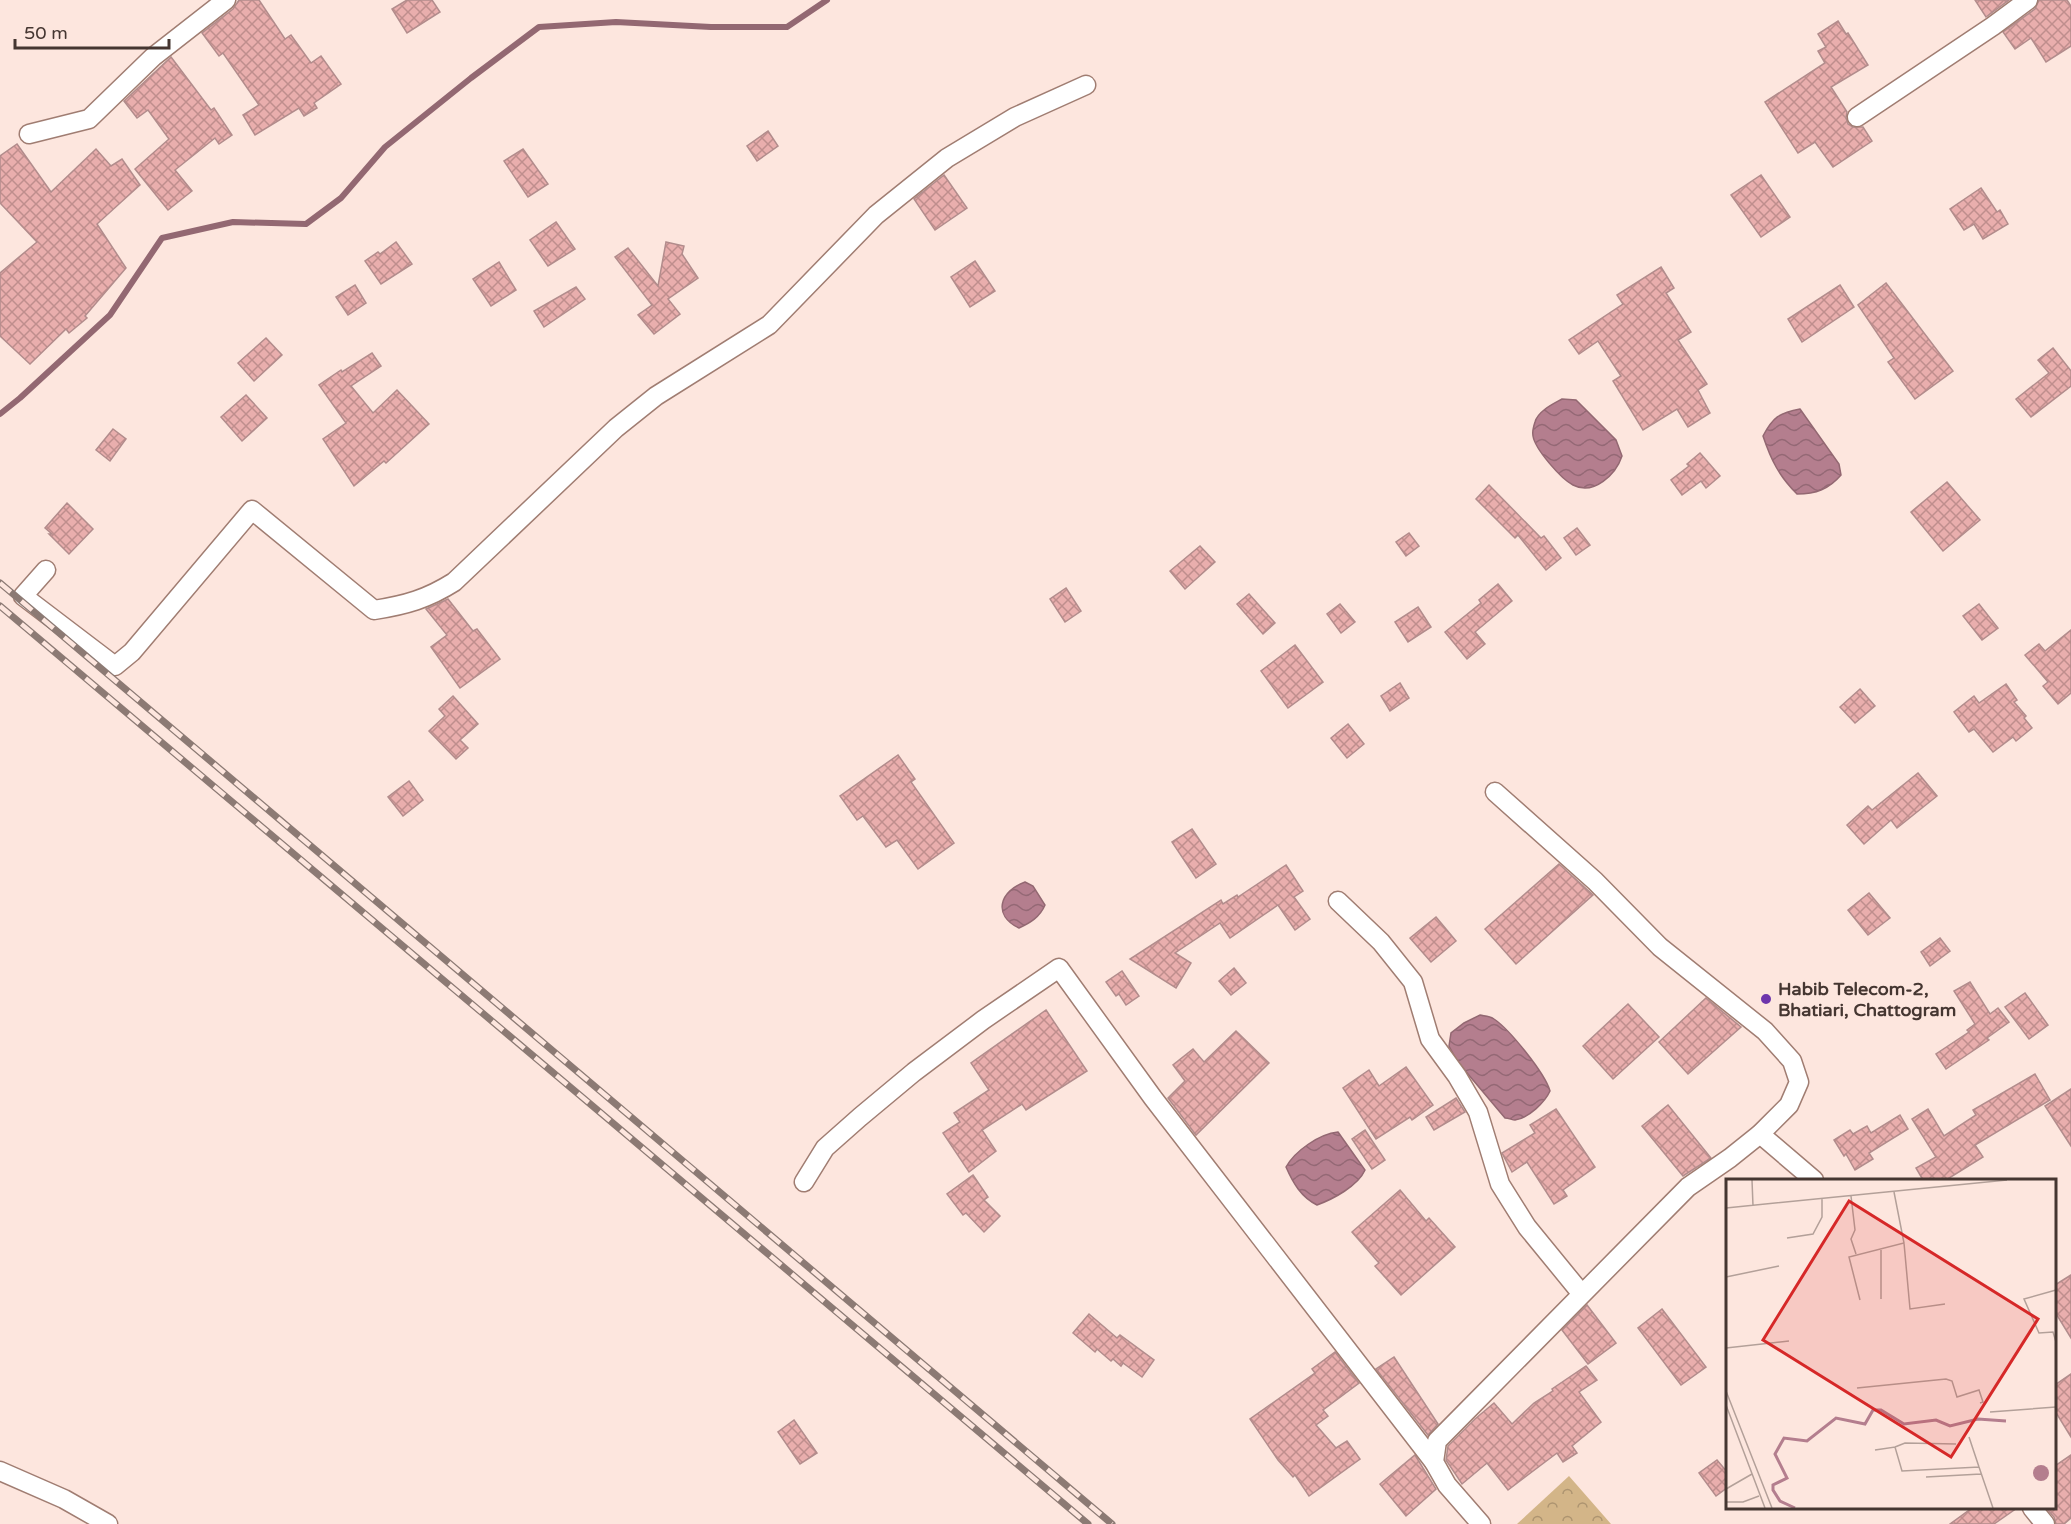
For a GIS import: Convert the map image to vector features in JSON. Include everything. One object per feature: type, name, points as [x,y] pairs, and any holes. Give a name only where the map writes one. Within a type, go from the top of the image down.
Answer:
[{"type":"street","points":[[29,134],[89,119],[153,57],[226,0]]},
{"type":"street","points":[[1857,117],[2028,0]]},
{"type":"street","points":[[45,570],[23,596],[115,666],[132,652],[252,510],[374,610],[401,606],[431,596],[454,582],[616,428],[656,396],[769,325],[876,214],[947,158],[1015,117],[1086,85]]},
{"type":"street","points":[[1434,1462],[1437,1441],[1688,1187],[1760,1134],[1790,1105],[1798,1082],[1792,1061],[1765,1031],[1660,947],[1595,881],[1495,792]]},
{"type":"street","points":[[1338,900],[1381,942],[1413,982],[1430,1039],[1457,1076],[1478,1112],[1500,1184],[1527,1227],[1581,1293]]},
{"type":"street","points":[[804,1182],[825,1148],[869,1109],[982,1020],[1059,968],[1152,1098],[1434,1462],[1447,1485],[1481,1524]]},
{"type":"street","points":[[1760,1134],[1813,1179]]},
{"type":"street","points":[[0,1471],[64,1499],[108,1524]]},
{"type":"street","points":[[2033,1509],[2045,1524]]},
{"type":"green space","points":[[1569,1476],[1611,1524],[1517,1524]]},
{"type":"water","points":[[1562,399],[1576,400],[1616,440],[1622,456],[1609,476],[1589,488],[1573,485],[1562,477],[1538,448],[1533,436],[1534,425],[1539,414]]},
{"type":"water","points":[[1800,409],[1839,464],[1841,475],[1822,490],[1797,494],[1776,467],[1763,436],[1777,417]]},
{"type":"water","points":[[1025,882],[1033,886],[1045,905],[1034,919],[1019,928],[1005,917],[1002,903],[1010,891]]},
{"type":"water","points":[[1480,1015],[1492,1018],[1501,1024],[1526,1052],[1547,1083],[1550,1091],[1544,1100],[1536,1109],[1520,1119],[1505,1118],[1457,1061],[1449,1046],[1451,1033]]},
{"type":"water","points":[[1338,1132],[1365,1170],[1351,1187],[1317,1205],[1298,1189],[1286,1167],[1308,1144],[1323,1136]]},
{"type":"building","points":[[239,0],[259,0],[285,39],[291,35],[311,63],[321,56],[341,84],[314,103],[317,108],[304,116],[299,108],[255,135],[243,115],[259,105],[223,53],[219,56],[202,33],[233,9]]},
{"type":"building","points":[[407,0],[432,0],[440,12],[407,33],[392,9]]},
{"type":"building","points":[[1975,0],[2009,0],[1986,17]]},
{"type":"building","points":[[2039,0],[2067,0],[2071,6],[2071,46],[2046,62],[2031,38],[2015,49],[2003,32],[2035,9]]},
{"type":"building","points":[[1838,21],[1868,65],[1831,87],[1847,112],[1848,124],[1853,127],[1863,127],[1872,141],[1833,167],[1815,142],[1798,153],[1765,102],[1825,63],[1818,51],[1826,47],[1818,34]]},
{"type":"building","points":[[171,57],[211,110],[214,108],[232,135],[219,144],[215,138],[175,170],[192,191],[168,210],[135,169],[169,139],[148,110],[137,118],[124,101]]},
{"type":"building","points":[[768,131],[778,146],[757,161],[747,146]]},
{"type":"building","points":[[17,144],[51,192],[96,149],[111,166],[122,159],[140,185],[97,224],[126,268],[85,316],[87,318],[69,333],[66,329],[30,364],[0,336],[0,273],[37,242],[0,203],[0,156]]},
{"type":"building","points":[[523,149],[548,184],[528,197],[504,161]]},
{"type":"building","points":[[944,175],[967,208],[935,230],[914,199]]},
{"type":"building","points":[[1761,175],[1790,217],[1761,237],[1731,195]]},
{"type":"building","points":[[1981,188],[1997,212],[2000,210],[2008,224],[1983,239],[1974,224],[1964,230],[1950,209]]},
{"type":"building","points":[[556,222],[575,249],[548,266],[530,240]]},
{"type":"building","points":[[396,242],[412,264],[381,284],[365,261],[378,252],[380,254]]},
{"type":"building","points":[[666,242],[684,246],[682,254],[698,278],[668,299],[680,314],[654,334],[638,315],[652,305],[615,257],[628,248],[658,286]]},
{"type":"building","points":[[975,261],[995,291],[970,307],[951,277]]},
{"type":"building","points":[[499,262],[516,290],[491,306],[473,279]]},
{"type":"building","points":[[1661,267],[1674,288],[1666,293],[1691,332],[1678,340],[1707,384],[1698,390],[1710,413],[1688,427],[1677,409],[1643,430],[1613,381],[1621,376],[1598,341],[1579,354],[1569,340],[1623,304],[1617,295]]},
{"type":"building","points":[[1886,283],[1953,371],[1915,399],[1888,362],[1894,358],[1858,305]]},
{"type":"building","points":[[355,285],[366,303],[348,315],[336,297]]},
{"type":"building","points":[[1840,285],[1854,307],[1802,342],[1788,319]]},
{"type":"building","points":[[576,287],[585,299],[544,327],[534,311]]},
{"type":"building","points":[[266,338],[282,355],[254,381],[238,363]]},
{"type":"building","points":[[2053,348],[2071,371],[2071,386],[2031,417],[2016,399],[2049,373],[2038,360]]},
{"type":"building","points":[[372,353],[381,366],[351,386],[373,413],[397,390],[429,424],[386,463],[384,461],[354,486],[323,439],[346,423],[319,385]]},
{"type":"building","points":[[246,395],[267,418],[242,441],[221,417]]},
{"type":"building","points":[[113,429],[126,439],[110,461],[96,450]]},
{"type":"building","points":[[1700,453],[1720,476],[1706,488],[1701,481],[1682,495],[1671,480],[1689,466],[1687,464]]},
{"type":"building","points":[[1947,482],[1980,520],[1943,551],[1911,512]]},
{"type":"building","points":[[1489,485],[1541,538],[1544,536],[1561,558],[1546,570],[1518,535],[1515,538],[1476,499]]},
{"type":"building","points":[[67,503],[93,529],[69,554],[45,528]]},
{"type":"building","points":[[1577,528],[1590,545],[1576,555],[1564,538]]},
{"type":"building","points":[[1409,533],[1419,546],[1406,556],[1396,542]]},
{"type":"building","points":[[1200,546],[1215,562],[1185,589],[1170,571]]},
{"type":"building","points":[[1498,584],[1512,601],[1475,632],[1485,644],[1467,659],[1445,632],[1481,603],[1479,600]]},
{"type":"building","points":[[1066,588],[1081,611],[1065,622],[1050,599]]},
{"type":"building","points":[[1249,594],[1275,623],[1263,634],[1237,604]]},
{"type":"building","points":[[448,599],[473,631],[477,629],[500,659],[460,688],[431,647],[447,635],[426,609]]},
{"type":"building","points":[[1340,604],[1355,622],[1341,633],[1327,614]]},
{"type":"building","points":[[1979,604],[1998,628],[1982,640],[1963,616]]},
{"type":"building","points":[[1418,607],[1431,627],[1408,642],[1395,622]]},
{"type":"building","points":[[2071,630],[2071,693],[2058,704],[2043,686],[2048,682],[2025,655],[2039,644],[2045,651]]},
{"type":"building","points":[[1295,645],[1323,682],[1288,708],[1261,671]]},
{"type":"building","points":[[1400,683],[1409,698],[1390,711],[1381,696]]},
{"type":"building","points":[[2006,684],[2017,700],[2014,702],[2026,716],[2024,718],[2032,728],[2016,741],[2013,737],[1993,752],[1974,729],[1969,732],[1954,712],[1974,696],[1979,703]]},
{"type":"building","points":[[1860,689],[1875,706],[1855,723],[1840,707]]},
{"type":"building","points":[[453,696],[478,724],[460,740],[468,748],[456,759],[429,731],[445,716],[439,709]]},
{"type":"building","points":[[1348,724],[1364,744],[1347,758],[1331,738]]},
{"type":"building","points":[[898,755],[915,779],[911,782],[954,843],[918,869],[897,840],[886,847],[863,816],[857,820],[840,796]]},
{"type":"building","points":[[1918,773],[1937,796],[1897,828],[1891,820],[1864,844],[1847,825],[1868,806],[1872,810]]},
{"type":"building","points":[[409,781],[423,800],[403,816],[388,797]]},
{"type":"building","points":[[1192,829],[1216,864],[1196,878],[1172,842]]},
{"type":"building","points":[[1559,864],[1593,895],[1516,964],[1485,929]]},
{"type":"building","points":[[1286,865],[1303,891],[1294,897],[1310,919],[1295,930],[1278,905],[1230,938],[1220,923],[1175,953],[1191,963],[1176,988],[1130,959],[1221,900],[1223,904],[1237,895],[1238,897]]},
{"type":"building","points":[[1869,893],[1890,918],[1868,935],[1848,910]]},
{"type":"building","points":[[1436,917],[1456,941],[1431,962],[1410,938]]},
{"type":"building","points":[[1940,938],[1950,951],[1930,966],[1921,952]]},
{"type":"building","points":[[1234,968],[1246,983],[1231,995],[1219,981]]},
{"type":"building","points":[[1122,971],[1139,996],[1126,1005],[1119,994],[1116,996],[1106,982]]},
{"type":"building","points":[[1970,982],[1990,1014],[1998,1008],[2009,1022],[1987,1038],[1989,1040],[1946,1069],[1936,1054],[1969,1032],[1967,1030],[1975,1024],[1954,991]]},
{"type":"building","points":[[2025,993],[2048,1025],[2029,1039],[2005,1007]]},
{"type":"building","points":[[1706,998],[1741,1027],[1688,1074],[1659,1042]]},
{"type":"building","points":[[1628,1004],[1659,1037],[1613,1079],[1583,1046]]},
{"type":"building","points":[[1046,1010],[1087,1071],[1026,1110],[1022,1104],[982,1130],[996,1151],[969,1172],[943,1133],[960,1122],[954,1113],[989,1090],[971,1063]]},
{"type":"building","points":[[1236,1031],[1269,1063],[1196,1135],[1168,1098],[1185,1081],[1173,1065],[1193,1049],[1204,1062]]},
{"type":"building","points":[[1406,1067],[1433,1105],[1412,1120],[1410,1117],[1376,1139],[1343,1088],[1369,1070],[1379,1086]]},
{"type":"building","points":[[2035,1074],[2050,1100],[1975,1145],[1983,1157],[1948,1179],[1922,1179],[1916,1168],[1936,1157],[1912,1119],[1928,1109],[1944,1136],[1976,1115],[1973,1110]]},
{"type":"building","points":[[2071,1089],[2071,1146],[2045,1106]]},
{"type":"building","points":[[1456,1098],[1465,1112],[1434,1130],[1426,1117]]},
{"type":"building","points":[[1668,1105],[1711,1158],[1683,1176],[1642,1126]]},
{"type":"building","points":[[1556,1109],[1595,1167],[1563,1190],[1567,1196],[1554,1204],[1527,1162],[1512,1172],[1502,1153],[1535,1133],[1530,1125]]},
{"type":"building","points":[[1900,1115],[1908,1129],[1869,1153],[1873,1159],[1855,1170],[1846,1154],[1844,1156],[1834,1140],[1850,1130],[1853,1134],[1867,1126],[1871,1133]]},
{"type":"building","points":[[1365,1130],[1385,1160],[1372,1169],[1352,1139]]},
{"type":"building","points":[[973,1175],[988,1197],[984,1200],[1000,1216],[984,1232],[966,1213],[963,1215],[947,1194]]},
{"type":"building","points":[[1400,1190],[1426,1221],[1429,1218],[1455,1247],[1401,1295],[1375,1266],[1379,1263],[1352,1232]]},
{"type":"building","points":[[2071,1275],[2071,1338],[2056,1314],[2056,1284]]},
{"type":"building","points":[[1587,1305],[1616,1343],[1588,1364],[1562,1330]]},
{"type":"building","points":[[1662,1309],[1706,1367],[1681,1385],[1638,1328]]},
{"type":"building","points":[[1089,1314],[1117,1338],[1120,1335],[1154,1360],[1142,1377],[1123,1363],[1121,1366],[1113,1359],[1111,1361],[1097,1349],[1095,1352],[1073,1333]]},
{"type":"building","points":[[1335,1352],[1359,1383],[1323,1410],[1328,1416],[1316,1425],[1336,1448],[1347,1441],[1360,1459],[1309,1496],[1295,1475],[1293,1477],[1278,1460],[1250,1419],[1315,1373],[1312,1369]]},
{"type":"building","points":[[1394,1357],[1438,1424],[1428,1435],[1376,1369]]},
{"type":"building","points":[[1586,1366],[1597,1380],[1579,1392],[1601,1422],[1572,1446],[1577,1453],[1563,1462],[1557,1453],[1508,1490],[1487,1463],[1462,1484],[1446,1460],[1448,1446],[1475,1419],[1494,1403],[1512,1424],[1534,1403]]},
{"type":"building","points":[[2071,1374],[2071,1437],[2056,1413],[2056,1384]]},
{"type":"building","points":[[794,1420],[817,1453],[800,1464],[778,1432]]},
{"type":"building","points":[[1415,1455],[1436,1489],[1406,1516],[1380,1484]]},
{"type":"building","points":[[2071,1455],[2071,1518],[2064,1524],[2056,1524],[2054,1517],[2047,1509],[2056,1509],[2056,1465]]},
{"type":"building","points":[[1717,1460],[1726,1471],[1726,1488],[1716,1496],[1699,1473]]},
{"type":"building","points":[[1971,1509],[2016,1509],[1994,1524],[1950,1524]]},
{"type":"waterway","points":[[0,414],[110,315],[162,238],[233,222],[306,224],[341,198],[385,147],[539,27],[616,22],[711,27],[787,27],[827,0]]},
{"type":"railway","points":[[0,583],[1112,1524]]},
{"type":"railway","points":[[0,606],[1088,1524]]},
{"type":"place","name":"Habib Telecom-2, Bhatiari, Chattogram","points":[[1766,999]]}]
